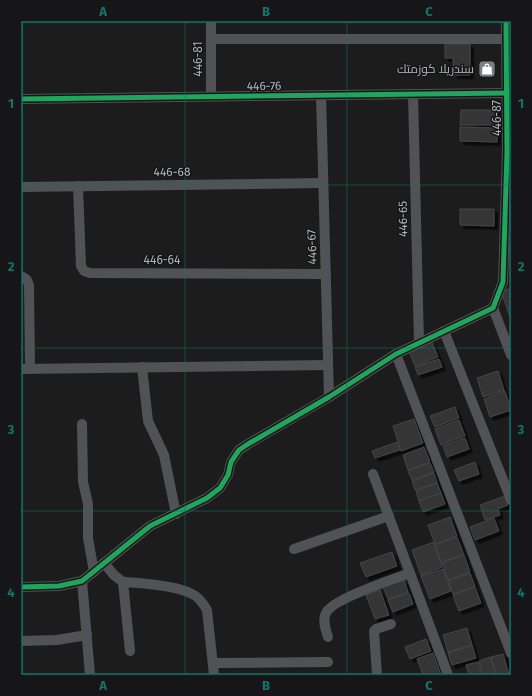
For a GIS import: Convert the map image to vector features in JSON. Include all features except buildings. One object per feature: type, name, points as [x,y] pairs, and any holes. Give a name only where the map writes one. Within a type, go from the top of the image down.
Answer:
[{"type":"street","name":"446-81","points":[[211,21],[211,96]]},
{"type":"street","name":"446-87","points":[[493,308],[503,282],[508,259],[506,216],[509,152],[506,93],[509,63],[506,39],[506,21]]},
{"type":"street","points":[[211,39],[506,39]]},
{"type":"street","name":"446-76","points":[[21,98],[506,93]]},
{"type":"street","name":"446-65","points":[[413,94],[419,343]]},
{"type":"street","name":"446-67","points":[[321,95],[329,397]]},
{"type":"street","name":"446-68","points":[[21,186],[323,183]]},
{"type":"street","name":"446-64","points":[[78,186],[80,266],[84,271],[90,273],[326,274]]},
{"type":"street","points":[[21,276],[25,277],[29,284],[25,368],[328,365]]},
{"type":"street","points":[[21,587],[59,586],[82,581],[150,526],[208,498],[220,488],[228,475],[231,462],[239,450],[329,397],[396,354],[444,331],[493,308],[511,354]]},
{"type":"street","points":[[444,331],[511,500]]},
{"type":"street","points":[[396,354],[511,653]]},
{"type":"street","points":[[142,367],[145,406],[148,421],[164,455],[176,514]]},
{"type":"street","points":[[82,424],[83,482],[88,504],[88,538],[94,572]]},
{"type":"street","points":[[374,474],[448,675]]},
{"type":"street","points":[[294,549],[389,516]]},
{"type":"street","points":[[104,563],[114,575],[123,582],[151,583],[192,593],[201,601],[207,610],[214,663],[214,675]]},
{"type":"street","points":[[328,637],[324,621],[325,615],[331,607],[351,596],[410,573]]},
{"type":"street","points":[[82,581],[90,675]]},
{"type":"street","points":[[123,582],[130,651]]},
{"type":"street","points":[[377,675],[374,631],[391,624]]},
{"type":"street","points":[[21,641],[57,640],[87,635]]},
{"type":"street","points":[[214,663],[328,662]]},
{"type":"cycle path","points":[[21,587],[59,586],[82,581],[150,526],[207,498],[220,488],[228,475],[231,462],[239,450],[248,444],[329,397],[396,354],[493,308],[503,282],[507,152],[506,21]]},
{"type":"cycle path","points":[[21,99],[507,93]]},
{"type":"place","name":"سندريلا كوزمتك","points":[[487,69]]}]
